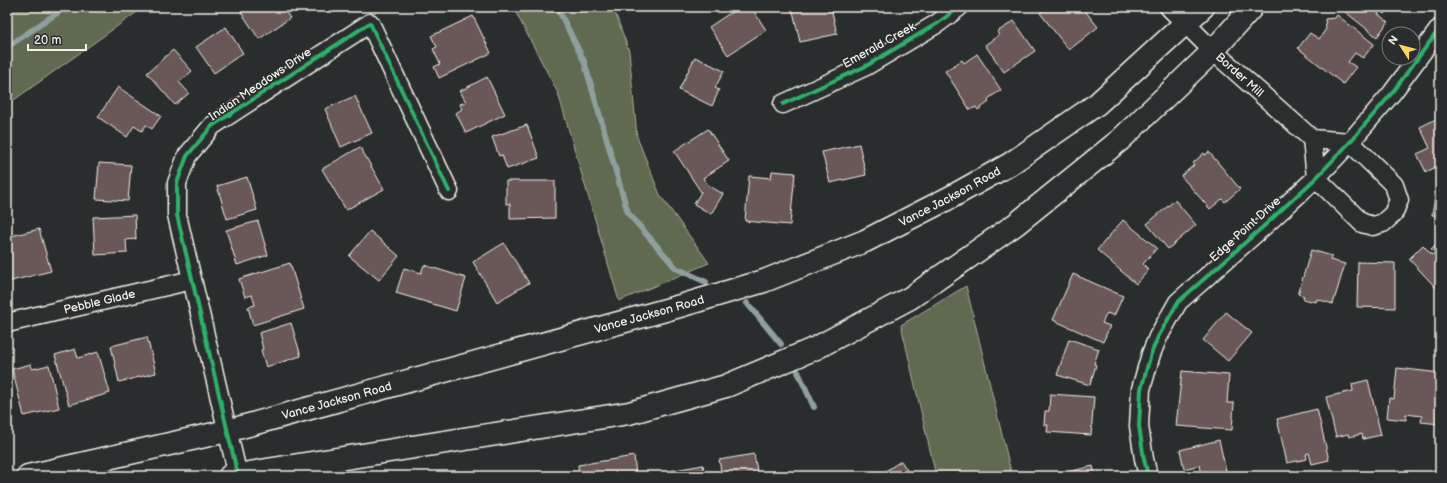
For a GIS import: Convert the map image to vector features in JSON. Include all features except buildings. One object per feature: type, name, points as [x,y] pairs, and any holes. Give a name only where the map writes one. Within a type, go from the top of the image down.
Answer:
[{"type":"main road","name":"Vance Jackson Road","points":[[28,476],[227,431],[680,306],[756,283],[865,241],[951,197],[1010,164],[1097,104],[1203,7]]},
{"type":"main road","points":[[235,476],[629,413],[726,386],[816,348],[910,298],[1016,224],[1120,140],[1213,51],[1252,7]]},
{"type":"street","name":"Emerald Creek","points":[[783,104],[866,66],[938,23],[959,7]]},
{"type":"street","name":"Border Mill","points":[[1169,7],[1213,51],[1312,139]]},
{"type":"street","name":"Indian Meadows Drive","points":[[235,476],[227,431],[176,215],[177,182],[187,156],[212,126],[370,23],[449,192]]},
{"type":"street","name":"Edge Point Drive","points":[[1148,476],[1139,426],[1141,389],[1151,354],[1158,337],[1178,302],[1316,178],[1350,142],[1392,93],[1440,28]]},
{"type":"street","points":[[1312,139],[1350,142],[1394,185],[1399,200],[1393,214],[1383,222],[1373,226],[1362,223],[1316,178],[1312,139]]},
{"type":"street","name":"Pebble Glade","points":[[7,324],[192,280]]},
{"type":"green space","points":[[7,7],[144,7],[7,105]]},
{"type":"green space","points":[[513,7],[613,7],[629,51],[637,137],[660,195],[709,263],[619,301],[558,93]]},
{"type":"green space","points":[[966,286],[1012,476],[936,476],[901,325]]},
{"type":"waterway","points":[[7,47],[66,7]]},
{"type":"waterway","points":[[557,7],[584,61],[628,213],[676,268],[706,282]]},
{"type":"waterway","points":[[747,303],[781,344]]},
{"type":"waterway","points":[[798,372],[814,407]]},
{"type":"cycle path","points":[[783,104],[866,66],[938,23],[959,7]]},
{"type":"cycle path","points":[[238,476],[177,215],[177,183],[187,156],[212,126],[370,23],[449,191]]},
{"type":"cycle path","points":[[1148,476],[1139,426],[1141,389],[1151,354],[1158,337],[1178,302],[1316,178],[1350,142],[1392,93],[1440,28]]}]
